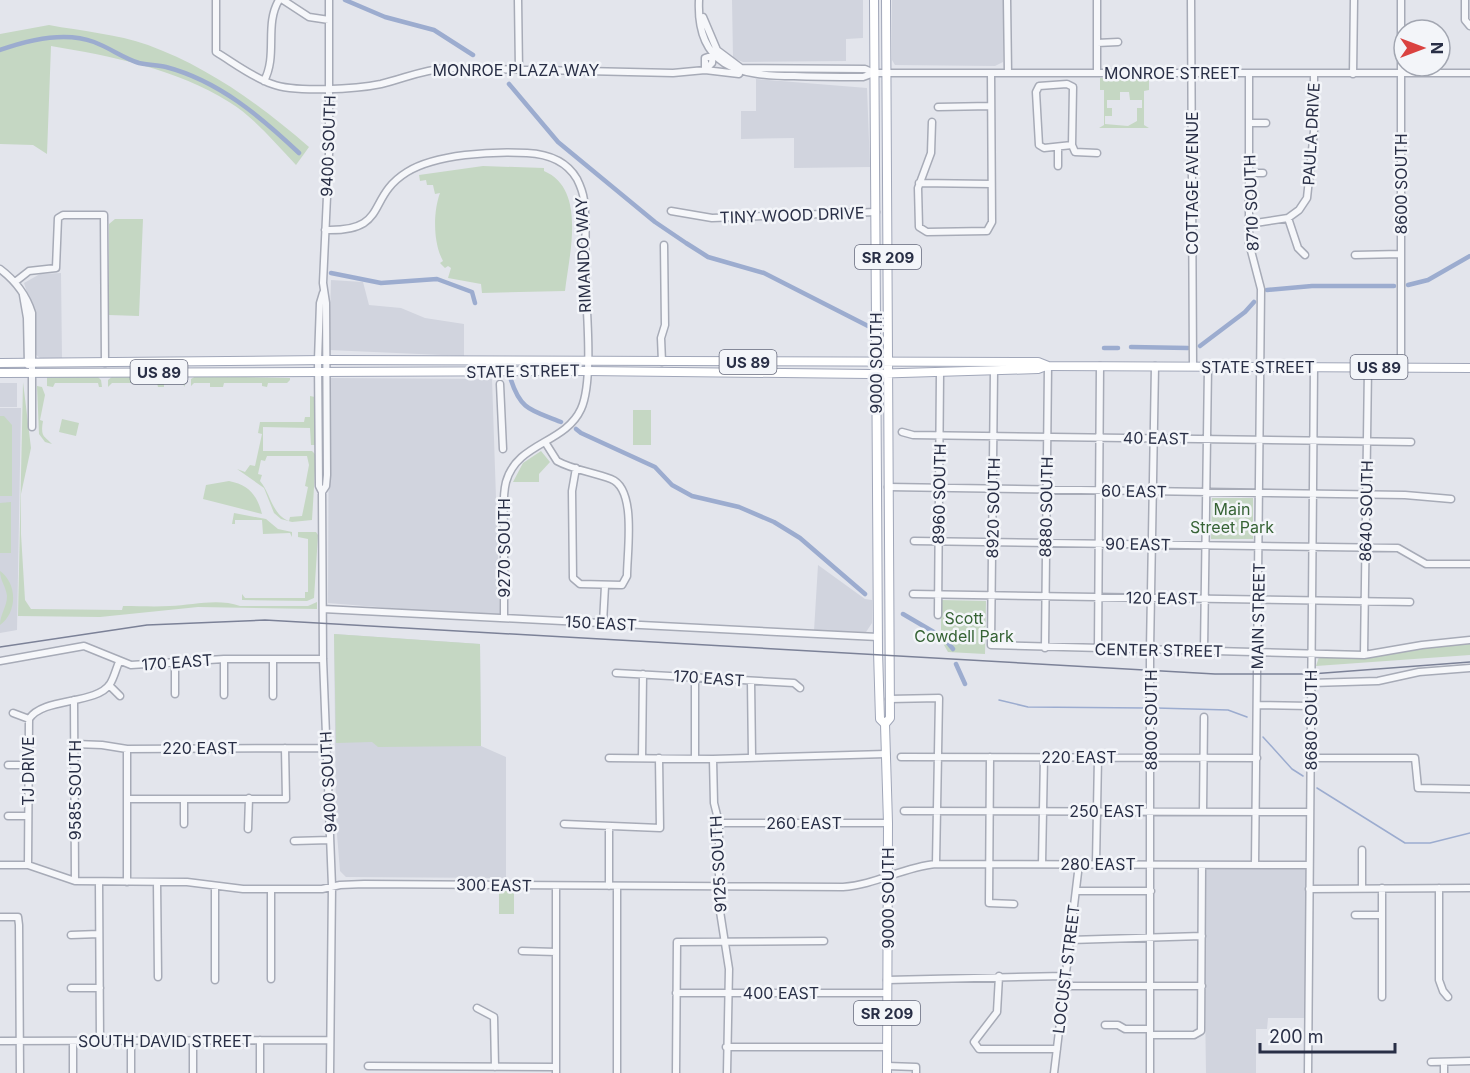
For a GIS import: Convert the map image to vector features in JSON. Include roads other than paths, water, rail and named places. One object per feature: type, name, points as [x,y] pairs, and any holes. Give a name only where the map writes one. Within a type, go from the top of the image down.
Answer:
[{"type":"main road","name":"9000 SOUTH","points":[[874,0],[878,638],[880,719],[885,724]]},
{"type":"main road","name":"9000 SOUTH","points":[[886,0],[887,554],[890,718],[885,724],[888,823],[887,1069]]},
{"type":"main road","name":"STATE STREET","points":[[0,363],[322,360],[877,374],[1038,369],[1047,366],[1470,368]]},
{"type":"main road","name":"STATE STREET","points":[[0,373],[322,373],[662,362],[1038,362],[1047,366]]},
{"type":"main road","points":[[878,509],[883,513],[883,535],[887,554]]},
{"type":"main road","points":[[878,638],[888,614]]},
{"type":"street","name":"MONROE PLAZA WAY","points":[[216,0],[216,52],[264,81],[283,87],[329,88],[374,85],[425,70],[627,70],[673,73],[705,70],[760,76]]},
{"type":"street","points":[[264,81],[271,64],[272,17],[281,0],[309,17],[329,20]]},
{"type":"street","name":"9400 SOUTH","points":[[329,0],[329,88],[323,293],[326,303],[322,360],[319,486],[322,492],[323,659],[332,886],[330,1073]]},
{"type":"street","points":[[518,0],[519,70]]},
{"type":"street","points":[[699,0],[701,31],[714,55],[741,68]]},
{"type":"street","points":[[699,0],[703,21],[713,45],[725,59],[741,68]]},
{"type":"street","points":[[1007,0],[1008,73]]},
{"type":"street","points":[[1097,0],[1097,73]]},
{"type":"street","name":"COTTAGE AVENUE","points":[[1191,0],[1193,366]]},
{"type":"street","points":[[1353,74],[1354,0]]},
{"type":"street","name":"8600 SOUTH","points":[[1401,0],[1401,18]]},
{"type":"street","points":[[1465,0],[1468,25]]},
{"type":"street","points":[[1097,43],[1118,42]]},
{"type":"street","points":[[705,70],[712,63],[714,55]]},
{"type":"street","name":"MONROE STREET","points":[[714,55],[730,68],[760,76],[865,77],[874,73]]},
{"type":"street","name":"MONROE STREET","points":[[741,68],[865,69],[874,73],[1392,74]]},
{"type":"street","points":[[932,122],[931,153],[919,183],[918,223],[921,230],[983,231],[989,229],[992,184],[991,73]]},
{"type":"street","points":[[1054,73],[1054,84]]},
{"type":"street","name":"MONROE STREET","points":[[1452,73],[1470,73]]},
{"type":"street","name":"8710 SOUTH","points":[[1250,74],[1249,224],[1250,250],[1261,289],[1260,367]]},
{"type":"street","name":"PAULA DRIVE","points":[[1288,218],[1304,204],[1309,190],[1309,164],[1314,131],[1314,74]]},
{"type":"street","name":"8600 SOUTH","points":[[1401,78],[1401,367]]},
{"type":"street","points":[[1072,145],[1058,147],[1038,145],[1037,88],[1042,85],[1067,84],[1073,87],[1072,145],[1075,152],[1097,153]]},
{"type":"street","points":[[938,107],[991,106]]},
{"type":"street","points":[[1249,123],[1266,123]]},
{"type":"street","points":[[1058,147],[1058,166]]},
{"type":"street","name":"RIMANDO WAY","points":[[325,230],[348,231],[363,224],[373,216],[386,190],[398,178],[435,161],[487,154],[527,153],[556,159],[563,163],[577,180],[584,200],[586,366]]},
{"type":"street","points":[[1249,173],[1263,174]]},
{"type":"street","points":[[919,183],[992,184]]},
{"type":"street","name":"TINY WOOD DRIVE","points":[[671,211],[712,218],[876,212]]},
{"type":"street","points":[[15,282],[29,271],[56,268],[58,218],[63,215],[104,215],[105,363]]},
{"type":"street","points":[[1249,224],[1288,218],[1298,248],[1305,255]]},
{"type":"street","points":[[662,362],[661,338],[665,325],[664,245]]},
{"type":"street","points":[[1355,255],[1401,254]]},
{"type":"street","points":[[0,269],[28,298],[32,313],[29,363],[32,428]]},
{"type":"street","name":"9270 SOUTH","points":[[504,618],[506,483],[511,469],[523,455],[562,432],[579,414],[584,400],[586,366]]},
{"type":"street","name":"8880 SOUTH","points":[[1045,648],[1047,366]]},
{"type":"street","points":[[1098,649],[1100,366]]},
{"type":"street","name":"8800 SOUTH","points":[[1150,1073],[1150,650],[1155,366]]},
{"type":"street","points":[[1204,651],[1208,366]]},
{"type":"street","name":"MAIN STREET","points":[[1256,865],[1260,367]]},
{"type":"street","name":"8680 SOUTH","points":[[1308,1073],[1314,367]]},
{"type":"street","name":"8640 SOUTH","points":[[1364,655],[1368,367]]},
{"type":"street","name":"8920 SOUTH","points":[[991,645],[994,371]]},
{"type":"street","name":"8960 SOUTH","points":[[938,615],[940,373]]},
{"type":"street","points":[[500,384],[503,449]]},
{"type":"street","name":"40 EAST","points":[[902,432],[913,435],[1411,442]]},
{"type":"street","points":[[544,442],[556,461],[614,480],[626,492],[627,576],[625,583],[619,586],[577,583],[572,574],[572,491],[576,468]]},
{"type":"street","name":"60 EAST","points":[[888,488],[1366,495],[1452,500]]},
{"type":"street","name":"90 EAST","points":[[914,541],[1398,548],[1426,564],[1470,564]]},
{"type":"street","points":[[603,623],[605,586]]},
{"type":"street","name":"120 EAST","points":[[913,594],[1410,602]]},
{"type":"street","name":"150 EAST","points":[[323,609],[878,638]]},
{"type":"street","name":"CENTER STREET","points":[[991,645],[1364,655],[1470,640]]},
{"type":"street","name":"170 EAST","points":[[0,661],[84,645],[119,662],[131,665],[224,659],[323,659]]},
{"type":"street","points":[[224,659],[224,695]]},
{"type":"street","points":[[273,659],[273,696]]},
{"type":"street","points":[[119,662],[109,685],[120,696]]},
{"type":"street","points":[[175,662],[175,694]]},
{"type":"street","points":[[1311,684],[1378,681],[1419,672],[1470,668]]},
{"type":"street","name":"170 EAST","points":[[616,673],[794,683],[800,688]]},
{"type":"street","points":[[642,758],[643,674]]},
{"type":"street","points":[[695,677],[695,758]]},
{"type":"street","points":[[751,681],[752,757]]},
{"type":"street","name":"TJ DRIVE","points":[[28,865],[29,719],[38,711],[74,700],[109,685]]},
{"type":"street","points":[[889,699],[939,698],[936,864]]},
{"type":"street","name":"9585 SOUTH","points":[[74,700],[75,881]]},
{"type":"street","points":[[1257,705],[1311,706]]},
{"type":"street","points":[[13,714],[29,719]]},
{"type":"street","points":[[1203,811],[1204,717]]},
{"type":"street","name":"220 EAST","points":[[75,744],[127,749],[326,748]]},
{"type":"street","points":[[127,800],[286,799],[285,748]]},
{"type":"street","points":[[127,749],[127,882]]},
{"type":"street","points":[[609,758],[713,759],[886,754]]},
{"type":"street","name":"220 EAST","points":[[901,757],[1257,758]]},
{"type":"street","points":[[990,757],[989,903],[1014,904]]},
{"type":"street","points":[[1042,864],[1044,757]]},
{"type":"street","points":[[1096,864],[1098,757]]},
{"type":"street","points":[[564,824],[609,828],[660,828],[659,758]]},
{"type":"street","points":[[1311,758],[1415,758],[1418,788],[1470,789]]},
{"type":"street","name":"9125 SOUTH","points":[[713,759],[714,803],[719,823],[720,915],[729,969],[727,1073]]},
{"type":"street","points":[[8,765],[28,765]]},
{"type":"street","points":[[248,829],[249,798]]},
{"type":"street","points":[[184,800],[184,825]]},
{"type":"street","name":"250 EAST","points":[[904,811],[1310,812]]},
{"type":"street","points":[[8,816],[28,816]]},
{"type":"street","name":"260 EAST","points":[[719,823],[888,823]]},
{"type":"street","points":[[609,828],[609,886]]},
{"type":"street","points":[[294,841],[330,840]]},
{"type":"street","points":[[1362,850],[1362,888]]},
{"type":"street","name":"280 EAST","points":[[888,877],[917,867],[936,864],[1309,865]]},
{"type":"street","name":"LOCUST STREET","points":[[1053,1073],[1079,864]]},
{"type":"street","name":"300 EAST","points":[[0,865],[28,865],[75,881],[157,882],[272,890],[332,886],[843,887],[867,884],[888,877]]},
{"type":"street","points":[[1105,1025],[1118,1025],[1125,1029],[1150,1032],[1200,1033],[1202,865]]},
{"type":"street","points":[[99,882],[100,1041]]},
{"type":"street","points":[[157,882],[158,977]]},
{"type":"street","points":[[215,886],[215,980]]},
{"type":"street","points":[[617,886],[617,1073]]},
{"type":"street","points":[[368,1066],[391,1070],[495,1067],[556,1070],[556,887]]},
{"type":"street","points":[[1382,888],[1382,997]]},
{"type":"street","points":[[1439,888],[1439,980],[1448,997]]},
{"type":"street","points":[[1309,889],[1470,888]]},
{"type":"street","points":[[271,979],[272,890]]},
{"type":"street","points":[[1076,891],[1151,891]]},
{"type":"street","points":[[1355,915],[1382,915]]},
{"type":"street","points":[[0,917],[18,917],[20,1073]]},
{"type":"street","points":[[71,935],[99,934]]},
{"type":"street","points":[[1070,940],[1202,936]]},
{"type":"street","points":[[676,1073],[677,942],[824,941]]},
{"type":"street","points":[[522,951],[556,952]]},
{"type":"street","points":[[999,976],[997,1012],[974,1042],[979,1049],[1057,1049]]},
{"type":"street","points":[[887,980],[1065,976]]},
{"type":"street","points":[[1064,986],[1202,986]]},
{"type":"street","points":[[71,988],[100,988]]},
{"type":"street","name":"400 EAST","points":[[676,993],[887,993]]},
{"type":"street","points":[[477,1008],[494,1017],[495,1067]]},
{"type":"street","points":[[131,1040],[131,1073]]},
{"type":"street","points":[[260,1040],[260,1073]]},
{"type":"street","name":"SOUTH DAVID STREET","points":[[0,1041],[330,1040]]},
{"type":"street","points":[[73,1073],[74,1041]]},
{"type":"street","points":[[193,1041],[193,1073]]},
{"type":"street","points":[[726,1047],[887,1047]]},
{"type":"street","points":[[1431,1062],[1470,1061]]},
{"type":"street","points":[[1444,1062],[1444,1073]]},
{"type":"street","points":[[887,1069],[916,1067],[916,1073]]},
{"type":"waterway","points":[[345,0],[385,17],[434,30],[473,55]]},
{"type":"waterway","points":[[0,50],[34,40],[71,37],[94,42],[139,63],[166,67],[185,73],[204,81],[238,102],[270,126],[299,153]]},
{"type":"waterway","points":[[509,84],[558,142],[655,222],[686,243],[708,257],[764,273],[868,326]]},
{"type":"waterway","points":[[1408,285],[1428,280],[1470,256]]},
{"type":"waterway","points":[[331,273],[381,283],[437,279],[472,292],[475,303]]},
{"type":"waterway","points":[[1267,290],[1312,286],[1394,286]]},
{"type":"waterway","points":[[1200,346],[1245,312],[1254,302]]},
{"type":"waterway","points":[[1131,347],[1188,348]]},
{"type":"waterway","points":[[1104,348],[1118,348]]},
{"type":"waterway","points":[[511,380],[524,404],[535,412],[561,422]]},
{"type":"waterway","points":[[576,429],[655,467],[672,485],[692,496],[739,507],[774,522],[800,538],[865,594]]},
{"type":"waterway","points":[[903,614],[944,638],[953,649]]},
{"type":"waterway","points":[[956,664],[965,684]]},
{"type":"waterway","points":[[999,700],[1028,707],[1145,708]]},
{"type":"waterway","points":[[1156,708],[1228,710],[1247,717]]},
{"type":"waterway","points":[[1263,737],[1292,769],[1303,776]]},
{"type":"waterway","points":[[1317,788],[1405,843],[1430,843],[1470,833]]},
{"type":"tram line","points":[[0,647],[147,625],[265,620],[1215,674],[1311,674],[1470,662]]},
{"type":"park label","name":"Main Street Park","points":[[1232,518]]},
{"type":"park label","name":"Scott Cowdell Park","points":[[964,627]]}]
